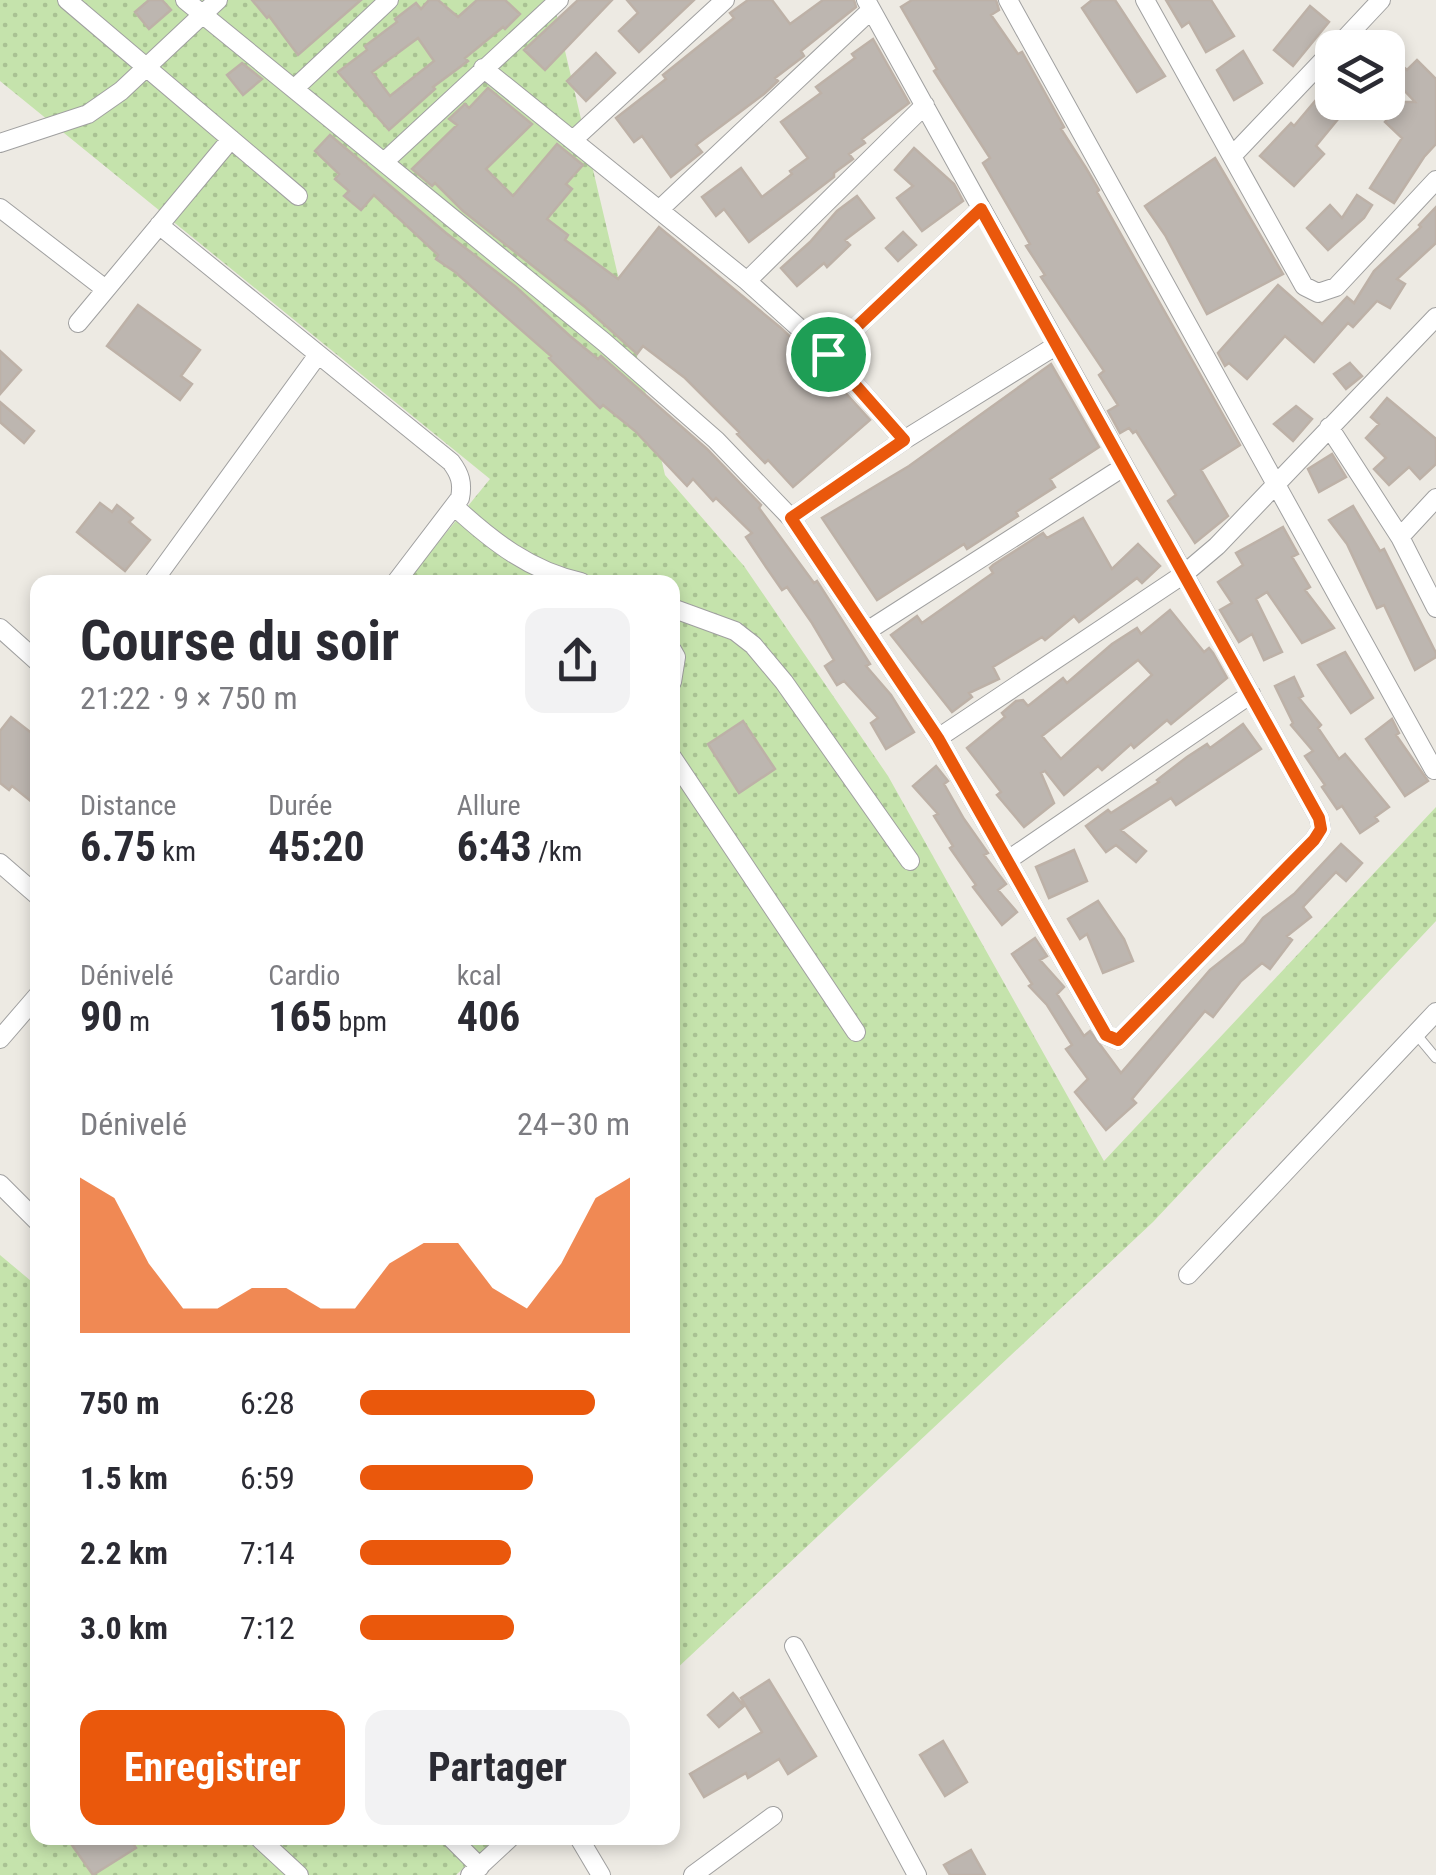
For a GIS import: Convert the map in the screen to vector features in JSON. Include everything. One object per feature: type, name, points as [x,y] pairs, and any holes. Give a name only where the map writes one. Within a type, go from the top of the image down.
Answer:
[{"type":"street","points":[[67,0],[298,196]]},
{"type":"street","points":[[184,0],[604,342],[716,440],[791,518],[938,738],[1106,1035],[1118,1040],[1314,840],[1321,829],[1319,818],[868,5],[660,209]]},
{"type":"street","points":[[0,142],[88,114],[121,91],[218,0]]},
{"type":"street","points":[[295,88],[389,0]]},
{"type":"street","points":[[384,162],[559,0]]},
{"type":"street","points":[[573,140],[725,0]]},
{"type":"street","points":[[1008,0],[1434,770]]},
{"type":"street","points":[[1144,0],[1304,286],[1318,293],[1336,287],[1436,180]]},
{"type":"street","points":[[1352,30],[1381,0]]},
{"type":"street","points":[[483,68],[747,281],[828,354],[904,440]]},
{"type":"street","points":[[1233,154],[1315,69]]},
{"type":"street","points":[[747,281],[924,104]]},
{"type":"street","points":[[78,323],[231,139]]},
{"type":"street","points":[[0,208],[104,288]]},
{"type":"street","points":[[828,354],[981,209]]},
{"type":"street","points":[[159,226],[451,462],[462,484],[454,507],[401,575]]},
{"type":"street","points":[[938,738],[1184,574],[1436,317]]},
{"type":"street","points":[[791,518],[904,440],[1056,345]]},
{"type":"street","points":[[158,575],[317,356]]},
{"type":"street","points":[[1330,427],[1400,537],[1436,608]]},
{"type":"street","points":[[866,631],[1122,468]]},
{"type":"street","points":[[1400,537],[1436,498]]},
{"type":"street","points":[[454,507],[518,558],[555,575]]},
{"type":"street","points":[[680,611],[735,631],[753,645],[784,682],[910,861]]},
{"type":"street","points":[[0,628],[30,655]]},
{"type":"street","points":[[1008,860],[1251,694]]},
{"type":"street","points":[[680,768],[856,1032]]},
{"type":"street","points":[[0,863],[30,889]]},
{"type":"street","points":[[0,1039],[30,1004]]},
{"type":"street","points":[[1188,1275],[1436,1012]]},
{"type":"street","points":[[0,1184],[30,1214]]},
{"type":"street","points":[[794,1646],[918,1875]]},
{"type":"street","points":[[693,1875],[774,1816]]},
{"type":"street","points":[[267,1845],[299,1875]]},
{"type":"street","points":[[456,1845],[475,1871],[503,1845]]},
{"type":"street","points":[[583,1845],[601,1875]]},
{"type":"lane","points":[[1416,1034],[1436,1058]]},
{"type":"green space","points":[[0,0],[553,0],[665,475],[744,566],[888,776],[1104,1161],[1436,807],[1436,921],[1153,1222],[680,1665],[680,575],[412,575],[490,479],[0,81]]},
{"type":"green space","points":[[0,1255],[30,1280],[30,1845],[488,1845],[456,1875],[0,1875]]},
{"type":"building","points":[[149,0],[162,0],[171,10],[149,29],[135,12]]},
{"type":"building","points":[[252,0],[361,0],[298,55]]},
{"type":"building","points":[[429,0],[438,0],[458,17],[477,0],[505,0],[520,14],[465,58],[468,61],[433,87],[389,130],[338,72],[416,3],[421,9]],"holes":[[[418,38],[434,61],[390,96],[372,72]]]},
{"type":"building","points":[[578,0],[612,0],[545,70],[524,50]]},
{"type":"building","points":[[627,0],[694,0],[639,52],[619,31],[638,13]]},
{"type":"building","points":[[748,0],[772,0],[790,24],[823,0],[854,0],[856,7],[801,51],[804,56],[775,78],[778,81],[764,94],[696,145],[702,152],[671,177],[642,136],[634,142],[616,118],[666,79],[663,75],[734,18],[730,13]]},
{"type":"building","points":[[912,0],[996,0],[999,10],[991,15],[1018,54],[1022,52],[1064,127],[1061,129],[1240,445],[1201,470],[1228,516],[1195,543],[1168,501],[1176,495],[1136,431],[1133,433],[1129,428],[1120,433],[1108,411],[1118,405],[1099,375],[1104,371],[1041,277],[1045,275],[1026,246],[1030,244],[983,163],[990,158],[934,71],[937,69],[901,7]]},
{"type":"building","points":[[1092,0],[1115,0],[1165,76],[1137,92],[1082,8]]},
{"type":"building","points":[[1166,0],[1211,0],[1234,36],[1206,52],[1189,22],[1182,27]]},
{"type":"building","points":[[1310,6],[1329,22],[1322,30],[1315,30],[1315,39],[1293,66],[1274,50]]},
{"type":"building","points":[[873,39],[909,103],[862,139],[865,143],[849,154],[853,159],[834,177],[749,242],[724,209],[716,216],[702,197],[741,168],[762,197],[792,174],[790,171],[808,158],[781,122],[821,93],[816,87]]},
{"type":"building","points":[[1243,51],[1262,83],[1234,100],[1217,70]]},
{"type":"building","points":[[596,53],[615,73],[586,101],[567,81]]},
{"type":"building","points":[[1417,60],[1436,79],[1436,144],[1394,203],[1370,188],[1402,138],[1385,122],[1405,120],[1405,102],[1415,102],[1405,91],[1405,68]]},
{"type":"building","points":[[242,63],[262,79],[243,95],[227,75]]},
{"type":"building","points":[[488,88],[532,124],[486,169],[513,196],[557,144],[583,165],[566,184],[572,189],[547,219],[568,235],[565,240],[618,279],[659,227],[781,328],[870,420],[793,487],[685,378],[643,346],[637,354],[585,307],[463,211],[435,183],[432,186],[412,169],[457,125],[449,119],[465,104],[469,108]]},
{"type":"building","points":[[1315,101],[1315,120],[1337,120],[1316,146],[1324,154],[1294,186],[1260,156],[1291,123],[1294,126]]},
{"type":"building","points":[[330,135],[598,359],[601,356],[707,449],[761,505],[759,508],[814,583],[817,581],[870,664],[866,666],[891,695],[914,732],[886,749],[871,723],[878,718],[844,681],[837,685],[825,666],[834,660],[812,623],[787,587],[782,590],[746,537],[752,533],[716,498],[713,501],[693,479],[687,486],[635,431],[603,405],[600,408],[551,356],[436,259],[438,255],[374,195],[361,210],[344,196],[349,191],[335,179],[339,174],[315,151]]},
{"type":"building","points":[[914,148],[954,184],[963,201],[922,231],[897,198],[913,186],[895,170]]},
{"type":"building","points":[[1215,158],[1283,274],[1207,314],[1145,206]]},
{"type":"building","points":[[1357,195],[1372,205],[1364,218],[1328,250],[1307,228],[1330,205],[1342,218]]},
{"type":"building","points":[[857,196],[874,218],[845,240],[850,245],[827,267],[824,263],[797,286],[781,268]]},
{"type":"building","points":[[1436,207],[1436,243],[1397,279],[1405,284],[1390,308],[1377,301],[1353,327],[1348,323],[1314,362],[1285,336],[1247,379],[1229,363],[1225,366],[1218,353],[1278,285],[1322,324],[1347,297],[1354,303],[1374,271],[1421,227]]},
{"type":"building","points":[[903,232],[916,245],[898,261],[886,248]]},
{"type":"building","points":[[138,305],[200,350],[181,376],[192,384],[180,400],[107,346]]},
{"type":"building","points":[[0,351],[21,370],[0,394]]},
{"type":"building","points":[[1350,363],[1362,376],[1346,389],[1334,374]]},
{"type":"building","points":[[1051,364],[1099,447],[1050,479],[1055,487],[1016,512],[1018,516],[967,549],[964,544],[877,600],[822,518],[909,466]]},
{"type":"building","points":[[1387,398],[1436,439],[1436,464],[1420,479],[1409,467],[1389,485],[1374,469],[1386,458],[1366,438],[1379,424],[1371,417]]},
{"type":"building","points":[[0,402],[34,431],[24,443],[0,422]]},
{"type":"building","points":[[1296,406],[1312,419],[1293,441],[1274,424]]},
{"type":"building","points":[[1332,454],[1346,477],[1319,492],[1308,469]]},
{"type":"building","points":[[100,503],[112,512],[117,505],[150,540],[125,571],[77,532]]},
{"type":"building","points":[[1353,506],[1380,551],[1384,549],[1436,653],[1436,657],[1415,670],[1384,605],[1377,608],[1347,544],[1329,520]]},
{"type":"building","points":[[1083,518],[1112,569],[1138,544],[1160,566],[1142,583],[1137,578],[1079,622],[1074,616],[1045,640],[1042,637],[993,667],[999,679],[969,693],[972,697],[952,712],[891,635],[917,616],[922,623],[993,573],[993,565],[1043,533],[1047,538]]},
{"type":"building","points":[[1283,527],[1298,554],[1292,557],[1310,587],[1305,590],[1334,628],[1302,643],[1267,592],[1256,599],[1282,652],[1264,660],[1252,634],[1239,642],[1220,610],[1232,603],[1218,582],[1243,565],[1236,553]]},
{"type":"building","points":[[1170,610],[1204,652],[1209,648],[1227,678],[1171,724],[1167,720],[1102,770],[1098,766],[1064,795],[1045,771],[1041,773],[1054,803],[1024,827],[997,795],[1001,792],[967,748],[1005,717],[1002,713],[1016,701],[1023,700],[1028,706],[1063,678],[1067,683],[1137,628],[1141,634]],"holes":[[[1138,660],[1152,675],[1061,759],[1042,736]]]},
{"type":"building","points":[[1345,652],[1373,698],[1351,713],[1318,665]]},
{"type":"building","points":[[1294,677],[1303,696],[1299,698],[1321,725],[1318,728],[1339,759],[1345,754],[1389,807],[1375,817],[1378,821],[1360,833],[1342,806],[1337,809],[1322,787],[1325,785],[1305,756],[1313,751],[1291,725],[1275,686]]},
{"type":"building","points":[[11,717],[30,732],[30,801],[12,786],[9,790],[0,783],[0,731]]},
{"type":"building","points":[[1392,719],[1399,733],[1396,735],[1428,781],[1405,796],[1366,739]]},
{"type":"building","points":[[743,721],[775,769],[739,793],[708,744]]},
{"type":"building","points":[[1243,724],[1261,749],[1176,805],[1171,798],[1121,830],[1146,851],[1136,862],[1116,845],[1106,852],[1086,826]]},
{"type":"building","points":[[936,766],[948,781],[944,784],[964,819],[988,853],[984,855],[1006,884],[998,890],[1017,912],[1002,925],[950,848],[953,846],[934,816],[938,814],[913,786]]},
{"type":"building","points":[[1341,844],[1362,863],[1346,881],[1336,872],[1303,907],[1311,917],[1287,936],[1292,940],[1270,969],[1262,963],[1241,981],[1213,1017],[1205,1011],[1132,1099],[1136,1103],[1106,1130],[1075,1092],[1088,1079],[1066,1049],[1072,1045],[1047,1005],[1029,986],[1032,984],[1012,954],[1035,938],[1047,956],[1040,960],[1064,987],[1057,994],[1084,1036],[1090,1031],[1121,1073],[1210,970],[1244,943],[1263,918],[1294,894]]},
{"type":"building","points":[[1074,850],[1087,881],[1049,898],[1036,867]]},
{"type":"building","points":[[1098,901],[1124,939],[1133,961],[1103,973],[1087,934],[1080,939],[1068,919]]},
{"type":"building","points":[[769,1680],[816,1756],[788,1774],[779,1759],[704,1797],[690,1774],[762,1732],[741,1698]]},
{"type":"building","points":[[733,1693],[744,1706],[719,1727],[708,1715]]},
{"type":"building","points":[[943,1741],[967,1782],[945,1796],[920,1755]]},
{"type":"building","points":[[72,1845],[136,1848],[93,1875]]},
{"type":"building","points":[[971,1850],[985,1875],[950,1875],[944,1865]]},
{"type":"route","points":[[981,209],[1319,818],[1321,829],[1314,840],[1118,1040],[1106,1035],[938,738],[791,518],[904,440],[828,354],[981,209]]}]
